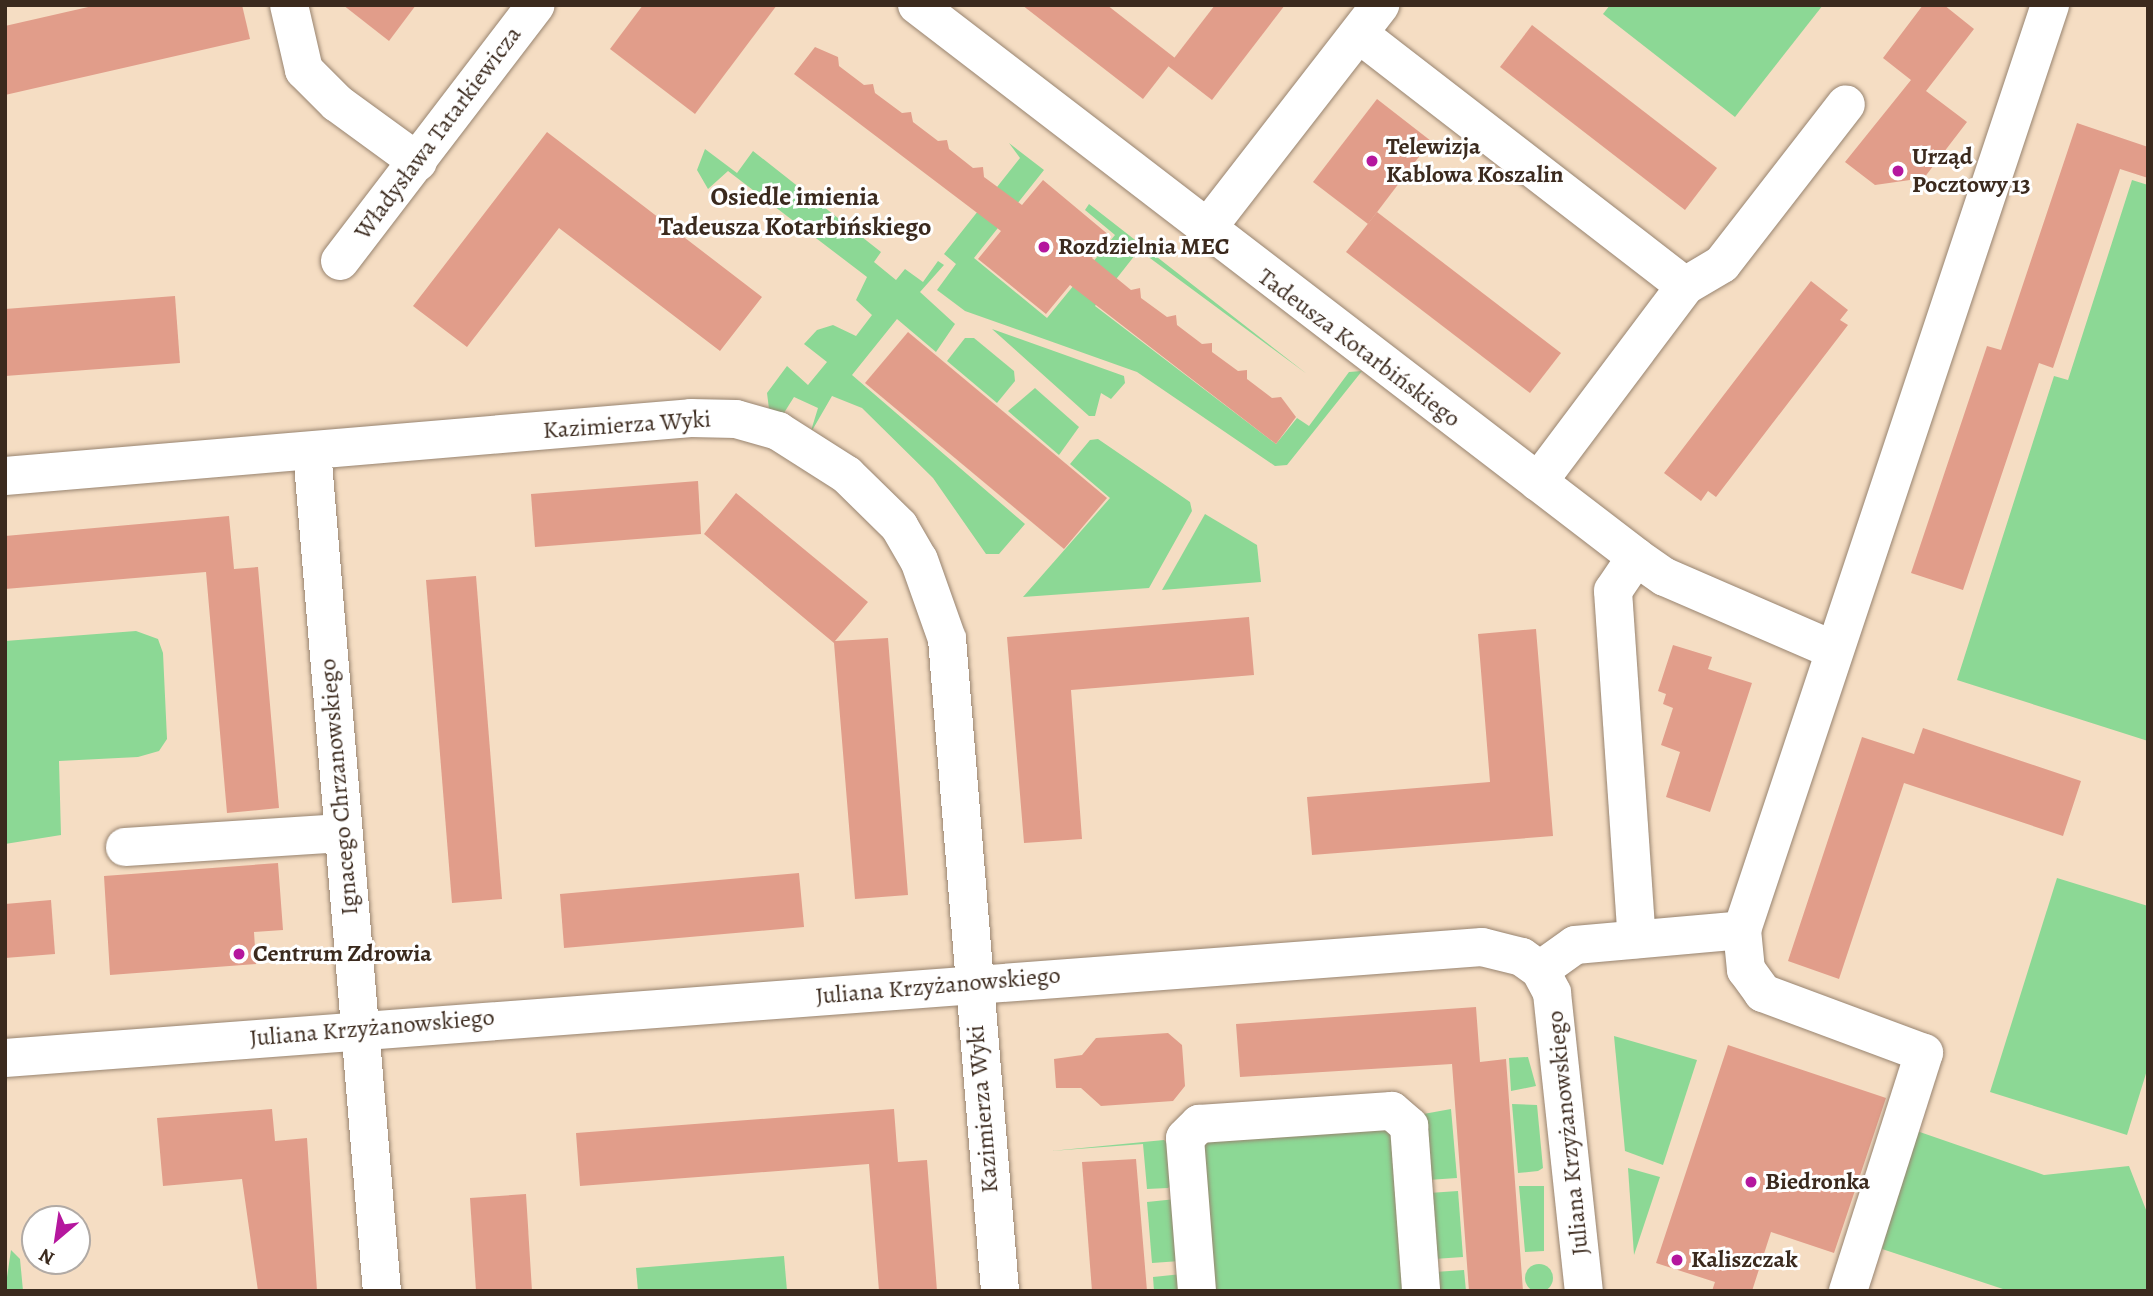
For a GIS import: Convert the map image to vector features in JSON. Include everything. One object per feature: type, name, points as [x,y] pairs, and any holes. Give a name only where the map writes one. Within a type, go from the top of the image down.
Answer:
[{"type":"street","points":[[289,5],[304,70],[316,85],[418,162]]},
{"type":"street","name":"Władysława Tatarkiewicza","points":[[340,261],[536,5]]},
{"type":"street","name":"Tadeusza Kotarbińskiego","points":[[917,5],[1205,231],[1636,557],[1665,577],[1834,650]]},
{"type":"street","points":[[1848,1291],[1924,1054],[1763,993],[1746,971],[1742,930],[2050,5]]},
{"type":"street","points":[[1205,231],[1370,20],[1685,286]]},
{"type":"street","points":[[1538,482],[1685,286],[1722,264],[1846,104]]},
{"type":"street","name":"Kazimierza Wyki","points":[[5,476],[736,419],[779,430],[847,475],[899,526],[919,560],[947,639],[972,986],[1000,1291]]},
{"type":"street","name":"Ignacego Chrzanowskiego","points":[[312,452],[382,1291]]},
{"type":"street","points":[[1636,557],[1612,591],[1637,939]]},
{"type":"street","points":[[125,848],[343,833]]},
{"type":"street","points":[[1540,970],[1575,945],[1742,930]]},
{"type":"street","name":"Juliana Krzyżanowskiego","points":[[5,1058],[361,1028],[972,986],[1450,946],[1502,951],[1540,970],[1557,1011],[1584,1291]]},
{"type":"street","points":[[1197,1291],[1185,1138],[1199,1124],[1392,1111],[1409,1126],[1421,1291]]},
{"type":"green space","points":[[1610,5],[1823,5],[1735,117],[1603,14]]},
{"type":"green space","points":[[1009,143],[1044,170],[974,258],[1047,318],[1115,235],[1085,210],[1089,204],[1307,374],[1139,250],[1095,306],[1276,444],[1297,418],[1309,426],[1349,372],[1362,371],[1287,465],[1275,466],[1137,372],[965,311],[937,290],[956,264],[944,254],[1020,158]]},
{"type":"green space","points":[[705,149],[737,173],[753,151],[881,252],[874,262],[896,280],[905,269],[923,282],[938,261],[944,265],[920,292],[955,324],[936,352],[897,319],[852,375],[1025,524],[999,554],[986,554],[933,478],[862,408],[832,396],[810,434],[818,408],[794,397],[782,416],[769,409],[767,393],[787,366],[808,385],[827,362],[804,344],[817,330],[833,325],[856,336],[872,315],[856,300],[867,277],[728,171],[708,189],[697,170]]},
{"type":"green space","points":[[2132,180],[2148,185],[2148,741],[1957,680],[2054,376],[2068,380]]},
{"type":"green space","points":[[992,329],[1124,376],[1125,383],[1111,399],[1101,393],[1095,416],[1089,416]]},
{"type":"green space","points":[[965,338],[974,338],[1014,371],[1015,381],[997,403],[947,361]]},
{"type":"green space","points":[[1035,388],[1079,427],[1059,455],[1008,411]]},
{"type":"green space","points":[[1098,439],[1190,502],[1192,511],[1149,588],[1023,597],[1110,498],[1070,464],[1090,440]]},
{"type":"green space","points":[[1205,514],[1257,545],[1261,582],[1162,590]]},
{"type":"green space","points":[[136,631],[158,639],[163,653],[167,739],[159,751],[138,757],[59,761],[61,835],[5,844],[5,641]]},
{"type":"green space","points":[[2057,878],[2148,906],[2148,1067],[2127,1135],[1990,1092]]},
{"type":"green space","points":[[1614,1036],[1697,1060],[1663,1165],[1625,1151]]},
{"type":"green space","points":[[1528,1057],[1536,1086],[1511,1091],[1509,1058]]},
{"type":"green space","points":[[1512,1104],[1537,1105],[1543,1168],[1538,1171],[1518,1173]]},
{"type":"green space","points":[[1451,1109],[1457,1178],[1428,1180],[1418,1115]]},
{"type":"green space","points":[[1387,1124],[1397,1134],[1409,1291],[1207,1291],[1203,1137]]},
{"type":"green space","points":[[1914,1130],[2044,1175],[2129,1166],[2148,1215],[2148,1291],[2009,1291],[1882,1249]]},
{"type":"green space","points":[[1164,1140],[1172,1147],[1177,1181],[1168,1188],[1147,1189],[1143,1144],[1051,1151]]},
{"type":"green space","points":[[1628,1168],[1660,1177],[1634,1255]]},
{"type":"green space","points":[[1519,1186],[1544,1186],[1544,1251],[1525,1252]]},
{"type":"green space","points":[[1458,1191],[1463,1257],[1434,1259],[1429,1193]]},
{"type":"green space","points":[[1176,1199],[1180,1261],[1152,1263],[1147,1202]]},
{"type":"green space","points":[[11,1250],[20,1259],[23,1291],[5,1291]]},
{"type":"green space","points":[[784,1256],[787,1291],[638,1291],[636,1268]]},
{"type":"green space","points":[[1539,1264],[1549,1268],[1553,1278],[1549,1288],[1539,1292],[1529,1288],[1525,1278],[1529,1268]]},
{"type":"green space","points":[[1464,1270],[1466,1291],[1433,1291],[1435,1272]]},
{"type":"green space","points":[[1182,1274],[1191,1291],[1154,1291],[1153,1277]]},
{"type":"building","points":[[97,5],[242,5],[250,39],[5,95],[5,26]]},
{"type":"building","points":[[343,5],[416,5],[389,41]]},
{"type":"building","points":[[643,5],[777,5],[695,114],[610,49]]},
{"type":"building","points":[[1022,5],[1107,5],[1175,58],[1143,99]]},
{"type":"building","points":[[1215,5],[1285,5],[1212,100],[1168,66]]},
{"type":"building","points":[[1923,5],[1944,5],[1974,29],[1926,91],[1967,122],[1924,178],[1875,185],[1845,162],[1911,80],[1883,58]]},
{"type":"building","points":[[1532,25],[1717,168],[1685,210],[1500,67]]},
{"type":"building","points":[[815,47],[838,57],[839,66],[864,85],[873,84],[875,93],[902,113],[911,112],[913,122],[938,141],[947,140],[949,149],[973,168],[983,167],[984,177],[1022,205],[1043,180],[1110,236],[1092,258],[1131,290],[1140,288],[1141,298],[1167,317],[1176,315],[1177,325],[1202,344],[1212,343],[1212,352],[1238,371],[1247,370],[1247,379],[1272,398],[1281,397],[1296,417],[1276,444],[1070,285],[1046,314],[978,259],[1001,231],[794,74]]},
{"type":"building","name":"Telewizja Kablowa Koszalin","points":[[1377,99],[1431,141],[1368,224],[1313,182]]},
{"type":"building","points":[[2077,123],[2148,147],[2148,178],[2120,169],[2053,368],[2039,363],[1963,590],[1911,573],[1987,346],[2001,350]]},
{"type":"building","points":[[547,132],[762,297],[720,351],[559,228],[467,347],[413,306]]},
{"type":"building","points":[[1377,212],[1561,353],[1530,393],[1346,252]]},
{"type":"building","points":[[1811,281],[1848,310],[1840,320],[1848,325],[1716,497],[1708,491],[1701,501],[1664,473]]},
{"type":"building","points":[[175,296],[180,363],[5,376],[5,309]]},
{"type":"building","points":[[908,332],[1107,498],[1064,549],[865,383]]},
{"type":"building","points":[[698,481],[701,534],[535,547],[531,494]]},
{"type":"building","points":[[736,493],[868,602],[835,641],[888,638],[908,895],[855,899],[834,643],[704,534]]},
{"type":"building","points":[[229,516],[234,569],[258,567],[279,808],[227,813],[206,572],[5,589],[5,536]]},
{"type":"building","points":[[476,576],[502,899],[452,903],[426,580]]},
{"type":"building","points":[[1249,617],[1254,675],[1071,690],[1082,839],[1024,843],[1007,637]]},
{"type":"building","points":[[1536,629],[1553,836],[1312,855],[1307,797],[1490,782],[1478,634]]},
{"type":"building","points":[[1673,645],[1712,657],[1708,669],[1752,683],[1710,812],[1666,797],[1680,752],[1661,745],[1673,708],[1663,704],[1666,694],[1658,691]]},
{"type":"building","points":[[1923,728],[2081,781],[2063,836],[1904,783],[1839,979],[1788,961],[1862,737],[1914,754]]},
{"type":"building","points":[[278,863],[283,930],[254,932],[256,964],[110,975],[104,876]]},
{"type":"building","points":[[799,873],[804,927],[564,948],[560,894]]},
{"type":"building","points":[[51,900],[55,954],[5,958],[5,904]]},
{"type":"building","points":[[1476,1007],[1480,1062],[1506,1059],[1523,1291],[1469,1291],[1452,1064],[1240,1077],[1236,1024]]},
{"type":"building","points":[[1168,1033],[1182,1045],[1185,1086],[1173,1101],[1101,1106],[1081,1088],[1056,1088],[1054,1059],[1082,1055],[1096,1038]]},
{"type":"building","points":[[1728,1045],[1886,1098],[1834,1253],[1771,1232],[1752,1291],[1712,1291],[1715,1282],[1656,1263]]},
{"type":"building","points":[[272,1109],[275,1141],[307,1138],[317,1291],[258,1291],[242,1179],[163,1186],[157,1118]]},
{"type":"building","points":[[894,1109],[898,1162],[927,1160],[937,1291],[879,1291],[869,1164],[580,1186],[576,1133]]},
{"type":"building","points":[[1136,1159],[1147,1291],[1092,1291],[1082,1162]]},
{"type":"building","points":[[526,1194],[532,1291],[476,1291],[470,1198]]},
{"type":"place","name":"Telewizja Kablowa Koszalin","points":[[1372,161]]},
{"type":"place","name":"Urząd Pocztowy 13","points":[[1898,171]]},
{"type":"place","name":"Rozdzielnia MEC","points":[[1044,247]]},
{"type":"place","name":"Centrum Zdrowia","points":[[239,954]]},
{"type":"place","name":"Biedronka","points":[[1751,1182]]},
{"type":"place","name":"Kaliszczak","points":[[1677,1260]]},
{"type":"district","name":"Osiedle imienia Tadeusza Kotarbińskiego","points":[[795,212]]}]
